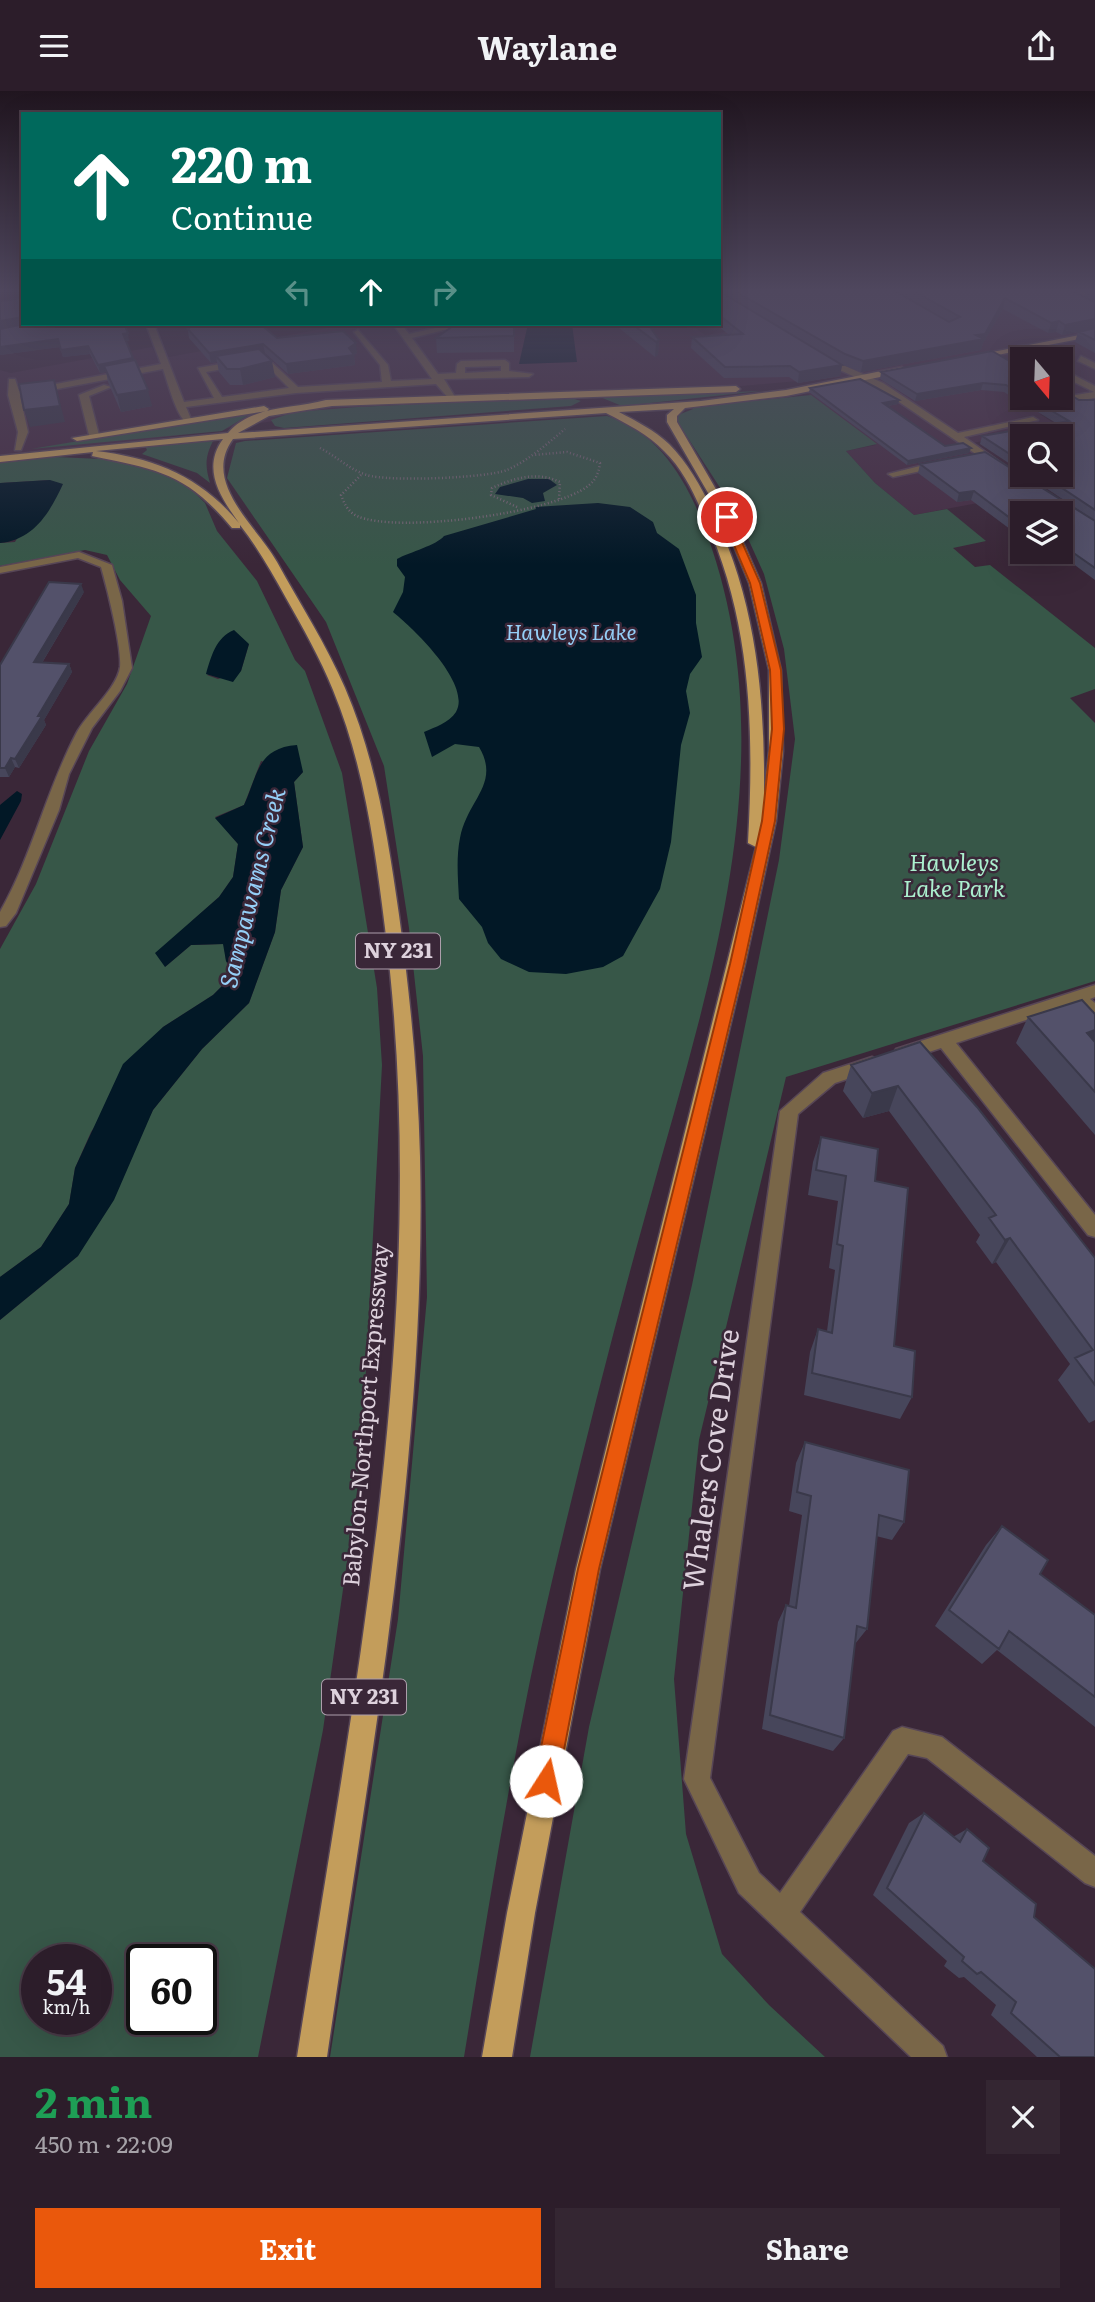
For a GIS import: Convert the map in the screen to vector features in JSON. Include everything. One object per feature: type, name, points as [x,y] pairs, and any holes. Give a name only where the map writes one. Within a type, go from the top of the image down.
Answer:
[{"type":"main road","points":[[68,439],[186,419],[338,402],[709,390],[806,382]]},
{"type":"main road","points":[[0,459],[46,452],[230,436],[683,405],[786,393],[839,382]]},
{"type":"main road","points":[[574,394],[659,440],[682,466],[715,526],[742,605],[755,678],[759,773],[752,892]]},
{"type":"main road","points":[[284,586],[263,546],[220,481],[219,459],[230,436],[249,421],[280,412],[338,402]]},
{"type":"main road","points":[[497,2057],[564,1685],[588,1569],[737,964],[769,821],[776,751],[775,670],[769,633],[747,561],[718,501],[672,422],[672,415],[683,405]]},
{"type":"main road","points":[[280,412],[266,422],[281,432]]},
{"type":"main road","points":[[0,451],[56,441]]},
{"type":"main road","points":[[46,452],[120,457],[154,465],[183,477],[214,501],[284,586]]},
{"type":"main road","name":"Babylon-Northport Expressway","points":[[284,586],[313,634],[339,689],[372,796],[401,968],[411,1139],[409,1275],[395,1455],[375,1621],[312,2057]]},
{"type":"street","points":[[12,382],[23,432],[18,448]]},
{"type":"street","points":[[13,395],[98,382]]},
{"type":"street","points":[[94,435],[84,395],[86,391],[123,382]]},
{"type":"street","points":[[171,382],[186,419]]},
{"type":"street","points":[[208,382],[220,400]]},
{"type":"street","points":[[288,382],[296,390]]},
{"type":"street","points":[[179,405],[296,390],[410,382]]},
{"type":"street","points":[[441,382],[450,397]]},
{"type":"street","points":[[872,382],[1007,470]]},
{"type":"street","points":[[1083,383],[1091,382]]},
{"type":"street","points":[[1083,383],[1095,393]]},
{"type":"street","points":[[1073,399],[1095,393]]},
{"type":"street","points":[[956,436],[1034,420]]},
{"type":"street","points":[[971,458],[985,455]]},
{"type":"street","points":[[893,474],[958,461]]},
{"type":"street","points":[[0,570],[79,555],[106,565],[116,601],[125,668],[114,691],[86,727],[62,774],[52,810],[8,912],[0,922]]},
{"type":"street","points":[[1087,993],[1095,1014]]},
{"type":"street","name":"Whalers Cove Drive","points":[[932,2057],[749,1883],[697,1779],[789,1111],[829,1078],[1087,993]]},
{"type":"street","points":[[944,1040],[1095,1229]]},
{"type":"street","points":[[782,1915],[902,1740],[933,1746],[1095,1873]]},
{"type":"path","points":[[316,447],[343,461],[361,475],[408,479],[505,471],[533,455],[575,421]]},
{"type":"path","points":[[361,475],[346,486],[341,495],[345,506],[357,516],[380,523],[403,525],[443,522],[559,499],[582,491],[593,482],[600,463],[573,452],[533,455]]},
{"type":"path","points":[[505,471],[516,479]]},
{"type":"path","points":[[518,508],[495,498],[490,492],[492,488],[516,479],[557,479],[560,482],[559,499]]},
{"type":"shaded area","points":[[0,382],[790,382],[708,389],[454,394],[0,462]]},
{"type":"shaded area","points":[[850,382],[1010,382],[1010,410],[1062,410],[1040,414],[1055,424],[1010,424],[1010,436],[973,443],[1010,469],[1010,487],[1036,487],[1042,491],[914,515],[875,483],[846,451],[876,445],[802,389]]},
{"type":"shaded area","points":[[1073,382],[1095,382],[1095,404],[1073,408]]},
{"type":"green space","points":[[760,391],[622,406],[600,397]]},
{"type":"green space","name":"Hawleys Lake Park","points":[[811,395],[877,444],[846,451],[875,483],[914,515],[947,509],[986,541],[953,548],[975,567],[990,565],[1095,648],[1095,689],[1070,698],[1095,723],[1095,981],[786,1077],[699,1440],[674,1679],[686,1834],[722,1954],[769,2005],[825,2057],[530,2057],[589,1727],[692,1285],[779,860],[795,739],[784,649],[764,574],[737,514],[677,421],[678,415],[693,409],[691,407]]},
{"type":"green space","points":[[568,397],[581,401],[571,406],[284,428],[275,426],[271,420],[294,412],[358,407]]},
{"type":"green space","points":[[245,413],[247,416],[222,431],[31,449]]},
{"type":"green space","points":[[607,416],[640,432],[666,457],[677,472],[702,521],[728,607],[740,694],[740,781],[731,869],[715,955],[694,1042],[609,1351],[539,1640],[504,1818],[464,2057],[330,2057],[398,1619],[427,1297],[423,1056],[409,928],[384,766],[326,622],[227,478],[236,443],[245,441]]},
{"type":"green space","points":[[213,441],[207,462],[210,483],[197,473],[142,454],[147,450],[145,446]]},
{"type":"green space","points":[[33,456],[124,460],[136,463],[133,466],[157,470],[189,487],[205,503],[217,531],[257,581],[295,660],[305,671],[342,773],[377,988],[382,1065],[361,1463],[323,1730],[258,2057],[0,2057],[0,1320],[78,1256],[153,1110],[202,1049],[249,1003],[275,932],[281,890],[303,847],[294,782],[303,772],[261,761],[244,805],[215,817],[238,844],[233,877],[219,897],[193,920],[165,967],[191,945],[224,944],[226,961],[234,974],[213,995],[163,1027],[91,1132],[75,1168],[69,1204],[41,1247],[0,1277],[0,949],[36,884],[89,751],[127,684],[151,616],[120,580],[107,555],[85,550],[0,566],[0,543],[15,542],[50,480],[0,483],[0,462]],"holes":[[[249,644],[241,671],[218,679],[207,675]]]},
{"type":"water","points":[[528,479],[549,479],[557,485],[543,493],[545,501],[532,503],[523,498],[495,494],[500,487]]},
{"type":"water","points":[[50,480],[63,484],[39,523],[22,536],[0,543],[0,483]]},
{"type":"water","name":"Hawleys Lake","points":[[598,503],[630,507],[653,522],[657,533],[679,549],[696,595],[696,623],[702,657],[690,674],[686,691],[690,713],[681,745],[671,842],[660,889],[623,956],[603,967],[566,974],[529,972],[501,959],[488,943],[482,927],[459,899],[460,838],[485,782],[485,760],[479,747],[455,744],[432,757],[424,732],[450,719],[456,712],[459,700],[456,687],[438,657],[414,630],[393,612],[403,592],[405,577],[397,566],[397,559],[444,536],[536,509],[535,507]]},
{"type":"water","points":[[234,630],[249,644],[241,671],[233,682],[206,674],[212,654],[219,643]]},
{"type":"water","name":"Sampawams Creek","points":[[297,745],[303,772],[294,782],[303,847],[281,890],[275,932],[249,1003],[202,1049],[153,1110],[114,1200],[78,1256],[0,1320],[0,1277],[41,1247],[69,1204],[75,1168],[123,1064],[163,1027],[213,995],[234,974],[226,961],[223,944],[191,945],[165,967],[155,953],[219,897],[233,877],[238,844],[215,818],[244,805],[266,757],[284,747]]},
{"type":"water","points":[[17,791],[22,794],[21,801],[0,840],[0,805]]},
{"type":"building","points":[[54,382],[60,406],[24,410],[19,384]]},
{"type":"building","points":[[111,382],[144,382],[148,390],[117,395]]},
{"type":"building","points":[[845,382],[865,382],[899,400],[883,403],[945,446],[963,443],[971,448],[908,461],[810,388]]},
{"type":"building","points":[[897,382],[1010,382],[1010,387],[983,383],[917,394]]},
{"type":"building","points":[[1073,397],[1079,400],[1095,400],[1095,510],[1060,487],[1073,487],[1073,424],[1052,424],[1069,421],[1050,410],[1073,410]]},
{"type":"building","points":[[1010,431],[1010,454],[982,436]]},
{"type":"building","points":[[985,452],[1010,468],[1010,487],[1041,487],[1063,501],[1010,501],[1010,518],[974,491],[959,493],[920,464]]},
{"type":"building","points":[[1073,507],[1095,521],[1095,568],[1075,554]]},
{"type":"building","points":[[49,582],[81,584],[34,662],[69,664],[38,716],[42,716],[15,759],[11,758],[5,768],[0,768],[0,665]]},
{"type":"building","points":[[1082,1000],[1095,1014],[1095,1030],[1087,1033],[1095,1042],[1095,1092],[1028,1017]]},
{"type":"building","points":[[920,1042],[977,1107],[1095,1258],[1095,1385],[1075,1358],[1093,1350],[1010,1238],[1005,1240],[989,1218],[996,1215],[898,1086],[872,1093],[851,1065]]},
{"type":"building","points":[[821,1137],[878,1149],[875,1181],[908,1188],[894,1346],[915,1351],[912,1397],[812,1373],[818,1329],[832,1333],[843,1246],[837,1244],[846,1176],[816,1170]]},
{"type":"building","points":[[805,1442],[909,1470],[904,1522],[879,1515],[867,1629],[857,1626],[844,1738],[770,1715],[786,1605],[796,1608],[811,1496],[797,1492]]},
{"type":"building","points":[[1002,1526],[1048,1560],[1040,1574],[1095,1615],[1095,1697],[1009,1631],[999,1649],[949,1610]]},
{"type":"building","points":[[924,1813],[960,1842],[967,1829],[989,1848],[983,1861],[1036,1904],[1034,1917],[1095,1969],[1095,2057],[1060,2057],[1011,2013],[1016,2002],[981,1972],[977,1974],[962,1961],[964,1957],[887,1888]]},
{"type":"route","points":[[546,1781],[588,1569],[737,964],[769,821],[778,729],[775,670],[769,633],[755,583],[727,517]]}]
